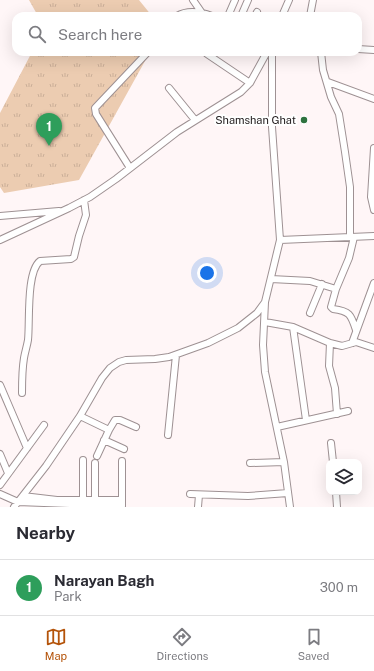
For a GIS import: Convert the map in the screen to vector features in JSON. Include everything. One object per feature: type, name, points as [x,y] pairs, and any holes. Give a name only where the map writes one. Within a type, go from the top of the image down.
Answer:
[{"type":"street","points":[[193,0],[201,12]]},
{"type":"street","points":[[230,12],[235,0]]},
{"type":"street","points":[[243,12],[248,0]]},
{"type":"street","points":[[284,12],[289,0]]},
{"type":"street","points":[[310,12],[312,0],[319,0]]},
{"type":"street","points":[[362,49],[374,50]]},
{"type":"street","points":[[130,168],[96,114],[96,108],[144,56]]},
{"type":"street","points":[[210,56],[250,84]]},
{"type":"street","points":[[0,240],[64,210],[102,190],[169,137],[232,98],[250,84],[265,56]]},
{"type":"street","points":[[272,56],[273,133],[280,240],[265,302],[264,372],[284,462],[290,507]]},
{"type":"street","points":[[321,56],[322,66],[328,82],[331,97],[339,114],[350,187],[352,237],[349,258],[336,289],[331,308],[345,311],[349,314],[356,330]]},
{"type":"street","points":[[328,82],[374,99]]},
{"type":"street","points":[[169,88],[195,120]]},
{"type":"street","points":[[374,148],[374,210]]},
{"type":"street","points":[[22,393],[23,364],[28,340],[28,316],[35,267],[40,261],[74,257],[86,214],[84,200]]},
{"type":"street","points":[[0,216],[64,210]]},
{"type":"street","points":[[280,240],[374,236]]},
{"type":"street","points":[[271,279],[297,280],[322,284],[336,289]]},
{"type":"street","points":[[352,343],[374,283]]},
{"type":"street","points":[[310,313],[322,284]]},
{"type":"street","points":[[16,505],[46,466],[80,416],[102,378],[110,368],[115,364],[126,360],[155,359],[176,355],[208,343],[238,328],[257,313],[265,302]]},
{"type":"street","points":[[265,322],[293,327],[330,343],[342,346],[352,343],[360,343],[374,348]]},
{"type":"street","points":[[293,327],[306,420]]},
{"type":"street","points":[[330,343],[329,366],[335,388],[337,414]]},
{"type":"street","points":[[168,435],[176,355]]},
{"type":"street","points":[[0,385],[27,448]]},
{"type":"street","points":[[277,427],[348,411]]},
{"type":"street","points":[[80,416],[109,430]]},
{"type":"street","points":[[95,504],[96,459],[113,422],[118,420],[136,427]]},
{"type":"street","points":[[0,485],[44,426]]},
{"type":"street","points":[[104,440],[124,449]]},
{"type":"street","points":[[331,443],[333,459]]},
{"type":"street","points":[[0,454],[8,473]]},
{"type":"street","points":[[83,460],[83,504]]},
{"type":"street","points":[[0,494],[16,505],[122,504],[122,461]]},
{"type":"street","points":[[250,463],[284,462]]},
{"type":"street","points":[[190,494],[248,496],[288,493]]},
{"type":"street","points":[[198,507],[199,495]]},
{"type":"street","points":[[336,495],[337,507]]},
{"type":"street","points":[[23,496],[57,504]]},
{"type":"green space","points":[[29,0],[139,0],[149,12],[36,12]]},
{"type":"green space","points":[[30,56],[148,56],[79,180],[4,193],[0,187],[0,113]]},
{"type":"place","name":"Shamshan Ghat","points":[[304,120]]},
{"type":"place","name":"Narayan Bagh","points":[[49,146]]}]
